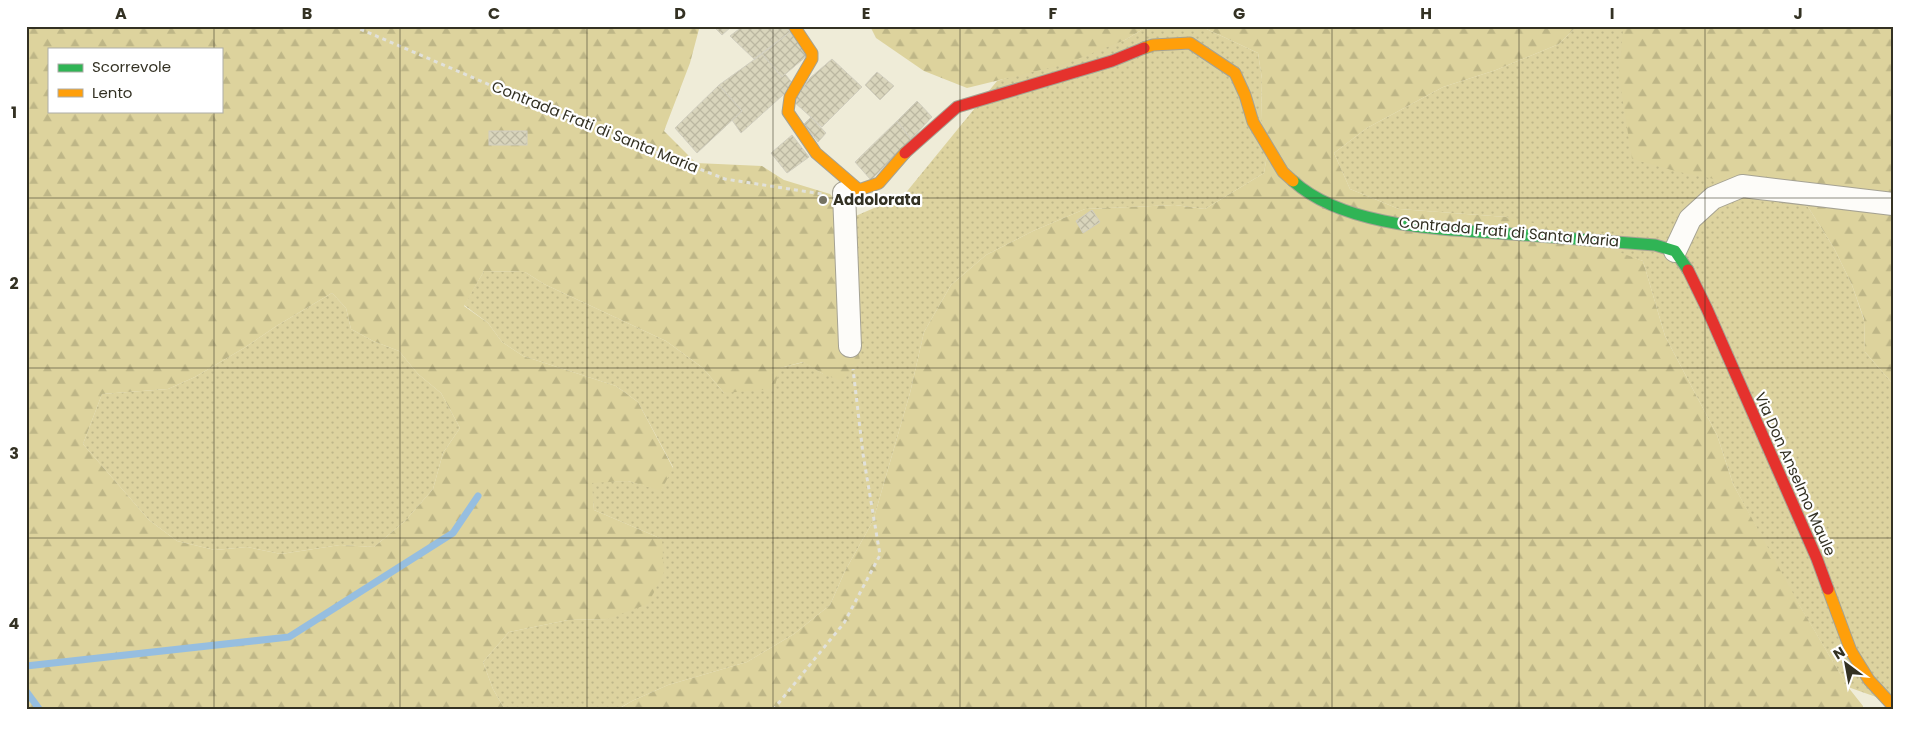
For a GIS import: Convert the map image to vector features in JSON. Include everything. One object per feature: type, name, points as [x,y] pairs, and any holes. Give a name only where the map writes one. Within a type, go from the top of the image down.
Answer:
[{"type":"street","name":"Contrada Frati di Santa Maria","points":[[794,26],[812,53],[812,59],[790,97],[788,112],[816,153],[859,190],[878,183],[911,146],[957,107],[1112,61],[1153,45],[1190,43],[1235,73],[1245,95],[1253,122],[1283,172],[1303,190],[1324,202],[1360,215],[1422,227],[1655,244],[1675,251]]},
{"type":"street","points":[[1675,251],[1690,219],[1701,208],[1713,198],[1742,186],[1893,204]]},
{"type":"street","points":[[844,193],[850,346]]},
{"type":"street","name":"Via Don Anselmo Maule","points":[[1675,251],[1689,272],[1707,309],[1817,559],[1851,651],[1869,680],[1893,706]]},
{"type":"path","name":"Contrada Frati di Santa Maria","points":[[353,26],[548,110],[725,178],[832,196],[844,193]]},
{"type":"path","points":[[773,710],[844,623],[880,555],[863,454],[850,346]]},
{"type":"shaded area","points":[[1148,26],[1200,26],[1258,53],[1262,79],[1261,121],[1267,155],[1264,173],[1205,209],[1175,205],[1085,209],[1033,231],[986,255],[951,285],[924,332],[910,393],[873,521],[845,571],[830,605],[794,634],[747,662],[668,685],[616,710],[505,710],[493,689],[483,662],[509,632],[568,620],[607,619],[662,539],[594,510],[591,482],[628,481],[661,490],[673,467],[638,402],[616,386],[523,356],[502,342],[488,323],[464,305],[484,271],[525,272],[544,284],[666,341],[703,368],[724,393],[780,368],[804,362],[823,374],[855,329],[851,218],[904,195],[997,81],[1125,40]]},
{"type":"shaded area","points":[[1577,26],[1621,26],[1736,182],[1770,190],[1808,207],[1834,248],[1852,285],[1864,320],[1865,352],[1893,384],[1893,703],[1848,687],[1786,583],[1733,484],[1717,435],[1665,336],[1643,261],[1506,217],[1399,209],[1350,189],[1334,153],[1367,128],[1443,87],[1496,70],[1559,44]]},
{"type":"shaded area","points":[[332,293],[346,308],[351,329],[373,341],[399,351],[418,374],[441,393],[460,428],[443,453],[433,489],[405,521],[374,547],[340,545],[281,554],[247,547],[215,550],[177,541],[149,520],[83,444],[102,394],[168,389],[195,377]]},
{"type":"green space","points":[[26,26],[697,26],[699,29],[690,63],[664,131],[696,163],[762,166],[784,180],[830,194],[851,218],[855,329],[860,361],[841,381],[823,374],[803,362],[780,368],[774,389],[724,393],[703,368],[666,341],[544,284],[525,272],[484,271],[464,306],[488,323],[502,342],[523,356],[616,386],[638,402],[673,468],[661,491],[628,481],[592,483],[594,510],[662,539],[664,572],[648,604],[607,619],[568,620],[509,632],[483,662],[493,689],[505,710],[26,710]],"holes":[[[332,293],[346,308],[351,329],[373,341],[399,351],[418,374],[441,393],[460,428],[443,453],[433,489],[405,521],[374,547],[340,545],[281,554],[247,547],[215,550],[177,541],[149,520],[83,444],[102,394],[168,389],[195,377]]]},
{"type":"green space","points":[[870,26],[1148,26],[1125,40],[1065,64],[967,88],[924,71],[876,38]]},
{"type":"green space","points":[[1200,26],[1577,26],[1559,44],[1496,70],[1443,87],[1367,128],[1334,153],[1350,189],[1399,209],[1506,217],[1575,232],[1613,250],[1643,261],[1665,336],[1717,435],[1733,484],[1800,606],[1848,687],[1863,706],[1863,710],[617,710],[668,685],[747,662],[794,634],[830,605],[845,571],[873,521],[910,393],[924,332],[951,285],[986,255],[1033,231],[1085,209],[1175,205],[1205,209],[1264,173],[1267,155],[1261,121],[1262,79],[1258,53]]},
{"type":"green space","points":[[1621,26],[1893,26],[1893,384],[1865,352],[1864,319],[1852,285],[1834,248],[1808,207],[1770,190],[1679,172],[1632,159],[1619,76],[1623,30]]},
{"type":"building","points":[[713,26],[732,26],[722,35]]},
{"type":"building","points":[[743,26],[785,26],[790,32],[754,59],[730,36]]},
{"type":"building","points":[[790,32],[809,54],[782,77],[762,54]]},
{"type":"building","points":[[762,54],[782,77],[785,74],[794,85],[741,133],[732,120],[742,111],[719,85]]},
{"type":"building","points":[[832,59],[862,87],[822,127],[793,101],[810,78]]},
{"type":"building","points":[[877,72],[894,86],[880,100],[865,85]]},
{"type":"building","points":[[719,85],[742,111],[697,153],[675,128]]},
{"type":"building","points":[[917,101],[932,117],[911,139],[897,121]]},
{"type":"building","points":[[811,117],[826,133],[818,142],[804,124]]},
{"type":"building","points":[[897,121],[911,139],[871,180],[855,162]]},
{"type":"building","points":[[489,131],[527,131],[527,145],[489,145]]},
{"type":"building","points":[[792,135],[809,157],[787,173],[771,153]]},
{"type":"building","points":[[1092,210],[1100,222],[1083,233],[1076,221]]},
{"type":"waterway","points":[[26,666],[289,637],[453,533],[478,496]]},
{"type":"waterway","points":[[26,691],[40,710]]},
{"type":"traffic: fast","points":[[1293,181],[1315,197],[1367,217],[1396,223],[1456,230],[1655,245],[1675,251],[1688,270]]},
{"type":"traffic: slow","points":[[794,26],[812,53],[812,59],[790,97],[788,112],[816,153],[859,190],[879,183],[905,153]]},
{"type":"traffic: slow","points":[[1144,48],[1153,45],[1190,43],[1235,73],[1245,95],[1253,122],[1283,172],[1293,181]]},
{"type":"traffic: slow","points":[[1828,589],[1851,651],[1869,680],[1893,706]]},
{"type":"traffic: jam","points":[[905,153],[957,107],[1112,61],[1144,48]]},
{"type":"traffic: jam","points":[[1688,270],[1817,559],[1828,589]]},
{"type":"place","name":"Addolorata","points":[[823,200]]}]
